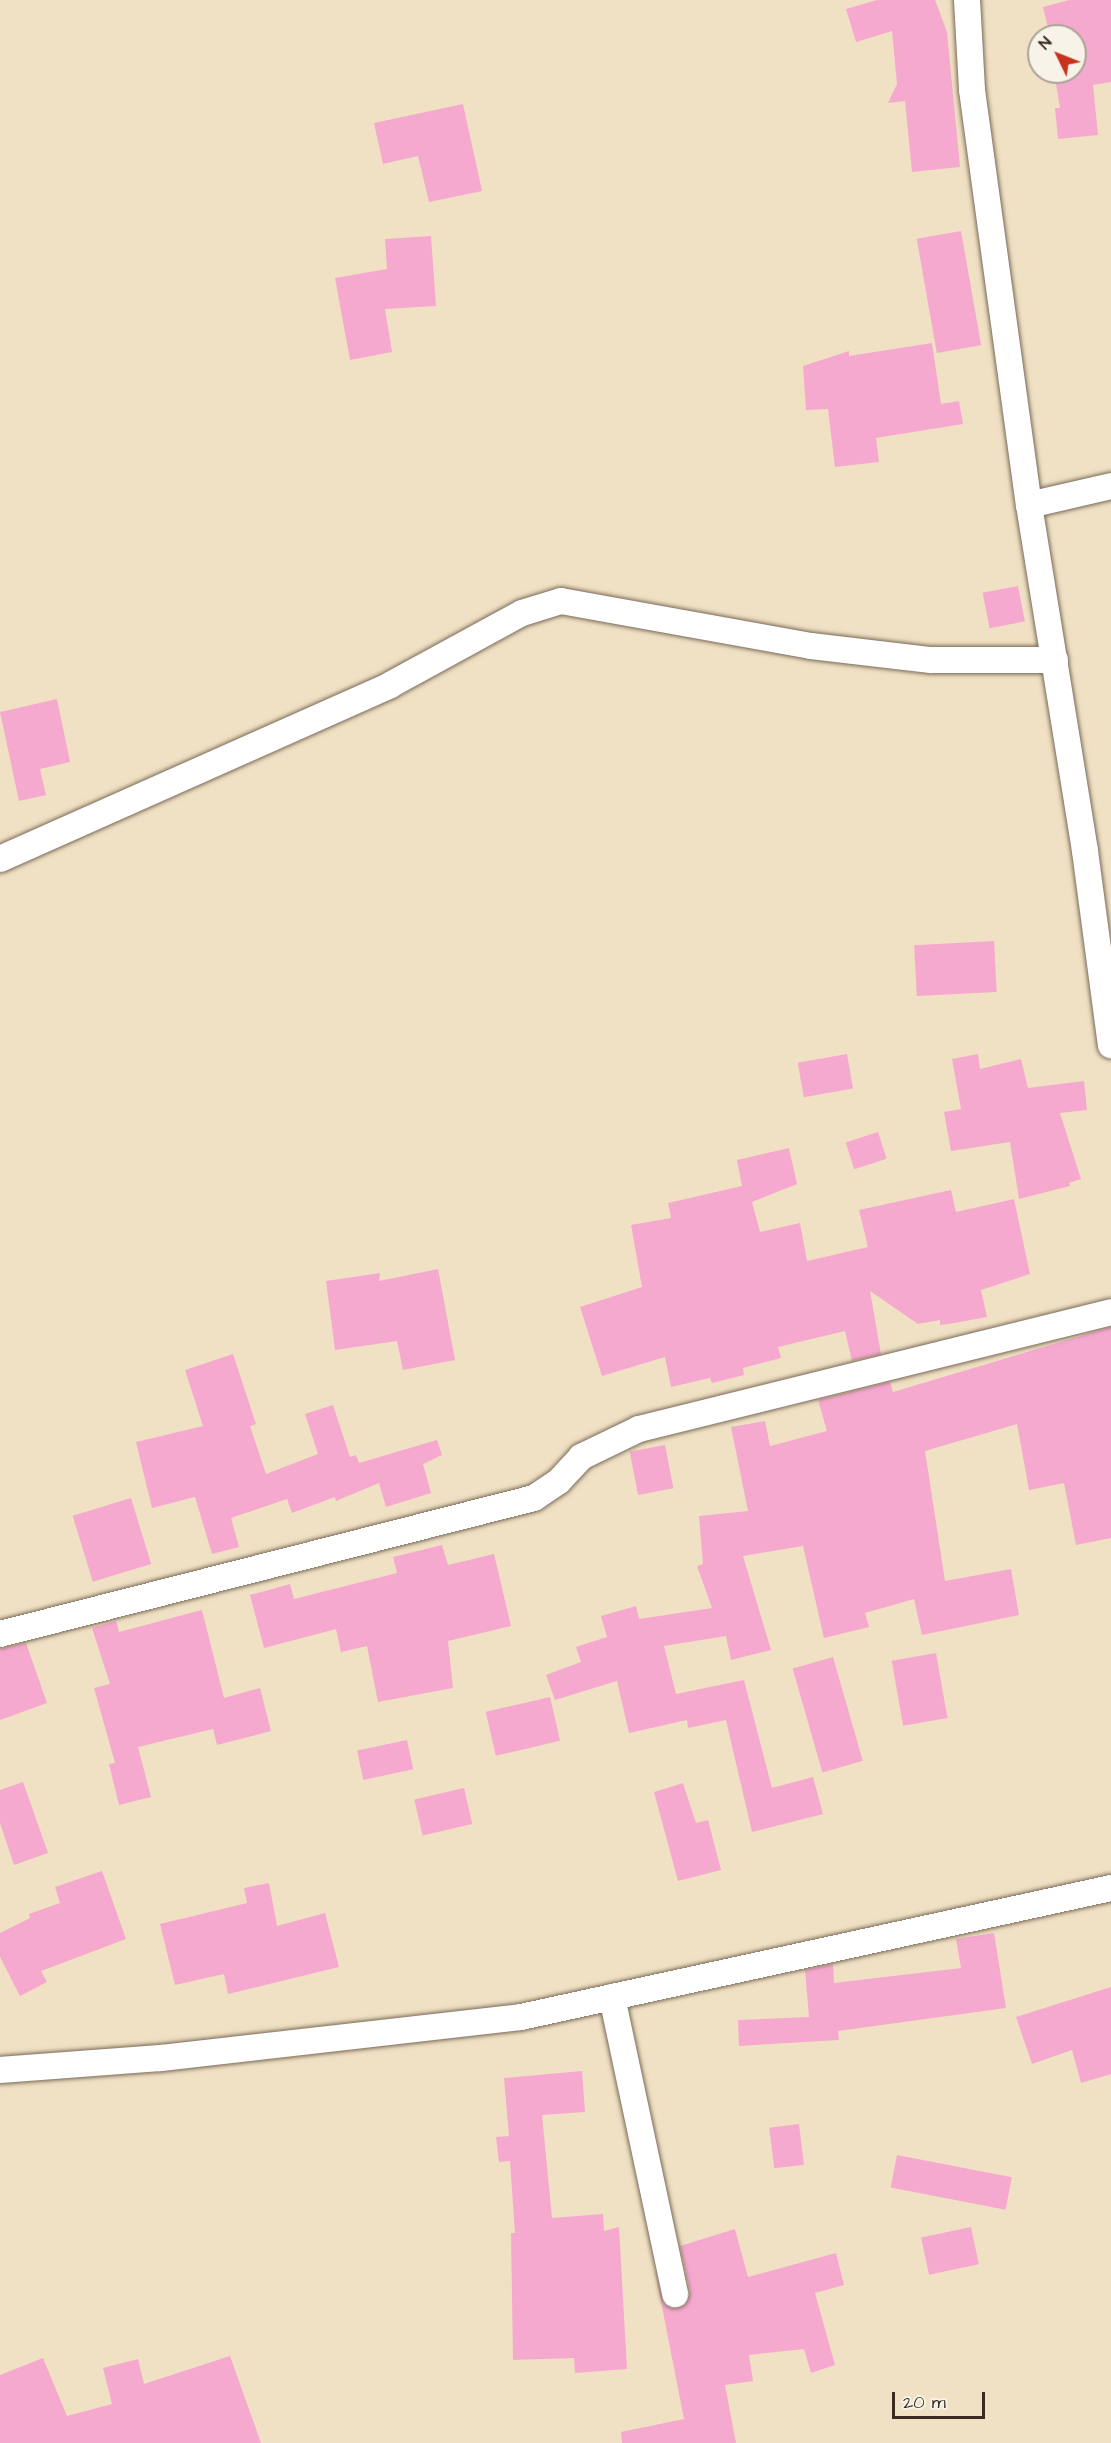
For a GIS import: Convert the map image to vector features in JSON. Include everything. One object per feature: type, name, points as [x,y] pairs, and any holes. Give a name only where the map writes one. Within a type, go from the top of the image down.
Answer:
[{"type":"street","points":[[967,0],[972,90],[1029,504],[1055,660],[1111,1045]]},
{"type":"street","points":[[1029,504],[1111,486]]},
{"type":"street","points":[[0,858],[390,685],[522,613],[561,601],[811,646],[932,660],[1055,660]]},
{"type":"street","points":[[0,1634],[534,1498],[559,1481],[581,1457],[639,1429],[1111,1312]]},
{"type":"street","points":[[0,2070],[161,2058],[521,2017],[1111,1888]]},
{"type":"street","points":[[612,1997],[675,2294]]},
{"type":"building","points":[[877,0],[935,0],[947,32],[960,167],[912,172],[905,101],[888,103],[897,84],[892,31],[856,42],[846,9]]},
{"type":"building","points":[[1069,0],[1111,0],[1111,82],[1093,85],[1098,135],[1058,139],[1055,108],[1060,108],[1056,84],[1087,84],[1087,24],[1047,24],[1043,7]]},
{"type":"building","points":[[463,104],[482,191],[429,202],[418,156],[383,164],[374,123]]},
{"type":"building","points":[[961,231],[981,345],[937,353],[917,239]]},
{"type":"building","points":[[431,236],[436,306],[385,309],[392,352],[350,360],[335,278],[387,269],[385,239]]},
{"type":"building","points":[[932,343],[941,404],[959,401],[963,424],[876,438],[879,462],[835,467],[828,409],[806,410],[803,366],[849,351],[849,356]]},
{"type":"building","points":[[1018,586],[1025,621],[990,628],[983,593]]},
{"type":"building","points":[[57,699],[70,762],[40,769],[46,795],[19,801],[0,712]]},
{"type":"building","points":[[994,941],[997,992],[917,996],[914,945]]},
{"type":"building","points":[[847,1054],[853,1088],[804,1097],[798,1063]]},
{"type":"building","points":[[978,1054],[980,1069],[1021,1059],[1028,1088],[1084,1081],[1087,1110],[1060,1113],[1081,1179],[1069,1183],[1070,1186],[1019,1199],[1010,1142],[951,1151],[944,1112],[961,1109],[952,1059]]},
{"type":"building","points":[[878,1132],[887,1159],[854,1169],[846,1143]]},
{"type":"building","points":[[789,1148],[797,1184],[752,1202],[760,1232],[800,1223],[807,1261],[868,1247],[859,1210],[951,1190],[956,1212],[1014,1199],[1030,1274],[981,1290],[987,1317],[940,1325],[940,1320],[918,1324],[870,1291],[881,1354],[852,1361],[845,1331],[778,1347],[781,1358],[743,1368],[744,1375],[712,1383],[710,1378],[671,1387],[665,1357],[602,1376],[580,1307],[642,1287],[631,1225],[671,1218],[668,1203],[742,1186],[737,1160]]},
{"type":"building","points":[[438,1269],[455,1360],[403,1370],[397,1341],[335,1350],[326,1281],[380,1273],[379,1281]]},
{"type":"building","points":[[1111,1327],[1111,1538],[1076,1545],[1064,1483],[1029,1490],[1017,1424],[925,1451],[945,1581],[1011,1569],[1019,1615],[922,1635],[914,1599],[865,1613],[869,1627],[824,1638],[803,1546],[743,1556],[771,1650],[731,1660],[726,1636],[664,1646],[676,1694],[744,1680],[772,1788],[813,1777],[823,1814],[752,1832],[726,1720],[688,1728],[687,1720],[629,1733],[617,1681],[555,1700],[546,1675],[581,1662],[576,1647],[607,1637],[601,1616],[636,1606],[639,1619],[712,1608],[697,1566],[703,1564],[699,1516],[748,1511],[731,1427],[765,1421],[770,1446],[827,1431],[818,1400],[890,1382],[893,1392]]},
{"type":"building","points":[[233,1354],[256,1424],[250,1426],[266,1474],[318,1454],[305,1414],[333,1405],[350,1457],[356,1455],[359,1463],[437,1440],[442,1455],[423,1464],[431,1493],[386,1507],[379,1483],[336,1501],[335,1497],[292,1513],[287,1499],[231,1518],[239,1547],[212,1554],[195,1497],[152,1508],[136,1442],[203,1426],[185,1370]]},
{"type":"building","points":[[665,1445],[673,1488],[638,1495],[630,1452]]},
{"type":"building","points":[[131,1498],[151,1564],[93,1582],[73,1516]]},
{"type":"building","points":[[442,1545],[448,1565],[494,1554],[511,1626],[448,1641],[453,1688],[378,1702],[367,1646],[341,1652],[336,1629],[264,1648],[250,1595],[290,1584],[294,1599],[397,1573],[393,1557]]},
{"type":"building","points":[[202,1610],[224,1698],[260,1688],[271,1731],[217,1745],[213,1729],[138,1747],[151,1797],[119,1805],[109,1764],[115,1763],[94,1688],[110,1684],[92,1628],[116,1621],[119,1632]]},
{"type":"building","points":[[26,1643],[47,1703],[0,1720],[0,1649]]},
{"type":"building","points":[[936,1653],[947,1718],[903,1726],[892,1661]]},
{"type":"building","points":[[833,1657],[863,1761],[822,1772],[793,1669]]},
{"type":"building","points":[[550,1697],[560,1741],[496,1756],[486,1712]]},
{"type":"building","points":[[407,1740],[413,1769],[363,1780],[357,1751]]},
{"type":"building","points":[[23,1782],[48,1853],[14,1865],[0,1823],[0,1790]]},
{"type":"building","points":[[683,1783],[696,1823],[708,1820],[721,1870],[678,1881],[654,1792]]},
{"type":"building","points":[[464,1788],[472,1824],[423,1836],[414,1799]]},
{"type":"building","points":[[102,1871],[126,1939],[41,1971],[47,1982],[20,1996],[0,1957],[0,1933],[30,1918],[29,1914],[60,1903],[55,1887]]},
{"type":"building","points":[[269,1883],[277,1926],[325,1913],[339,1967],[228,1994],[224,1974],[175,1985],[160,1924],[247,1903],[244,1888]]},
{"type":"building","points":[[994,1933],[1006,2008],[838,2031],[839,2040],[739,2046],[738,2020],[809,2017],[805,1970],[833,1964],[834,1983],[961,1968],[956,1939]]},
{"type":"building","points":[[1111,1987],[1111,2074],[1081,2083],[1072,2050],[1032,2064],[1016,2017]]},
{"type":"building","points":[[582,2071],[585,2112],[542,2115],[552,2218],[603,2214],[604,2231],[619,2227],[627,2369],[575,2373],[574,2358],[513,2360],[511,2233],[515,2233],[510,2161],[499,2162],[496,2137],[509,2136],[504,2078]]},
{"type":"building","points":[[799,2124],[804,2165],[774,2168],[769,2128]]},
{"type":"building","points":[[897,2155],[1012,2177],[1006,2210],[891,2187]]},
{"type":"building","points":[[971,2227],[979,2264],[929,2275],[921,2238]]},
{"type":"building","points":[[735,2229],[748,2277],[836,2253],[844,2285],[815,2293],[835,2365],[811,2373],[804,2349],[749,2355],[753,2381],[725,2385],[736,2443],[622,2443],[621,2432],[684,2419],[655,2271],[664,2304],[671,2308],[685,2305],[690,2291],[680,2246]]},
{"type":"building","points":[[230,2356],[261,2443],[0,2443],[0,2375],[43,2358],[67,2416],[112,2404],[103,2368],[138,2359],[144,2384]]}]
